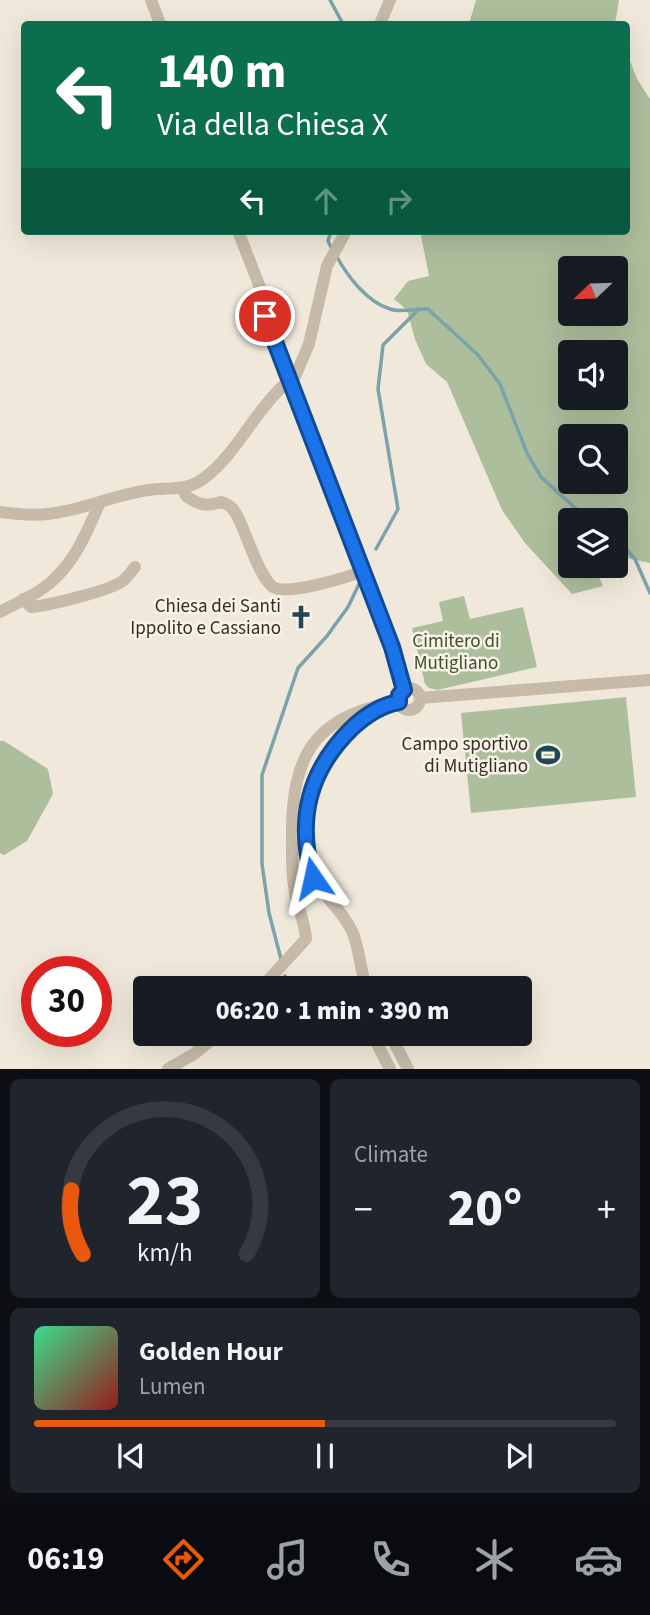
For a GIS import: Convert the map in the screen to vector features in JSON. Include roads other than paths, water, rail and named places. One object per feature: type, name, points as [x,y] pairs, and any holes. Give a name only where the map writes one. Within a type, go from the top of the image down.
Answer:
[{"type":"street","points":[[151,0],[159,21]]},
{"type":"street","points":[[381,21],[390,0]]},
{"type":"street","points":[[240,235],[263,295],[265,316],[392,647],[404,708],[413,709],[420,698]]},
{"type":"street","points":[[291,386],[309,344],[330,260],[344,235]]},
{"type":"street","points":[[0,512],[46,515],[138,492],[193,485],[215,469],[237,445],[275,393],[283,386],[291,386]]},
{"type":"street","points":[[183,488],[186,496],[202,505],[209,506],[220,502],[233,508],[262,572],[273,587],[286,590],[333,582],[363,570]]},
{"type":"street","points":[[0,612],[40,591],[73,558],[100,502]]},
{"type":"street","points":[[23,599],[31,607],[44,606],[111,587],[123,581],[135,567]]},
{"type":"street","points":[[420,698],[650,680]]},
{"type":"street","points":[[272,976],[306,939],[294,890],[292,865],[292,803],[296,778],[303,759],[317,738],[331,725],[349,715],[385,704],[414,690],[420,698]]},
{"type":"street","points":[[363,976],[354,934],[345,916],[313,878],[308,862],[306,824],[308,800],[323,762],[340,740],[360,721],[385,704]]},
{"type":"street","points":[[168,1069],[204,1046]]},
{"type":"street","points":[[378,1046],[390,1069]]},
{"type":"street","points":[[396,1046],[408,1069]]},
{"type":"waterway","points":[[330,0],[341,21]]},
{"type":"waterway","points":[[330,235],[328,241],[332,249]]},
{"type":"waterway","points":[[336,255],[352,279],[373,301],[394,310],[428,309],[478,355],[500,384],[527,453],[541,477],[575,508]]},
{"type":"waterway","points":[[376,549],[398,509],[378,389],[383,345],[418,310]]},
{"type":"waterway","points":[[628,551],[635,559],[650,593]]},
{"type":"waterway","points":[[281,959],[269,913],[262,864],[262,775],[298,668],[327,636],[348,607],[361,580]]},
{"type":"place","name":"Chiesa dei Santi Ippolito e Cassiano","points":[[301,617]]},
{"type":"place","name":"Campo sportivo di Mutigliano","points":[[548,755]]},
{"type":"park label","name":"Cimitero di Mutigliano","points":[[456,652]]}]
